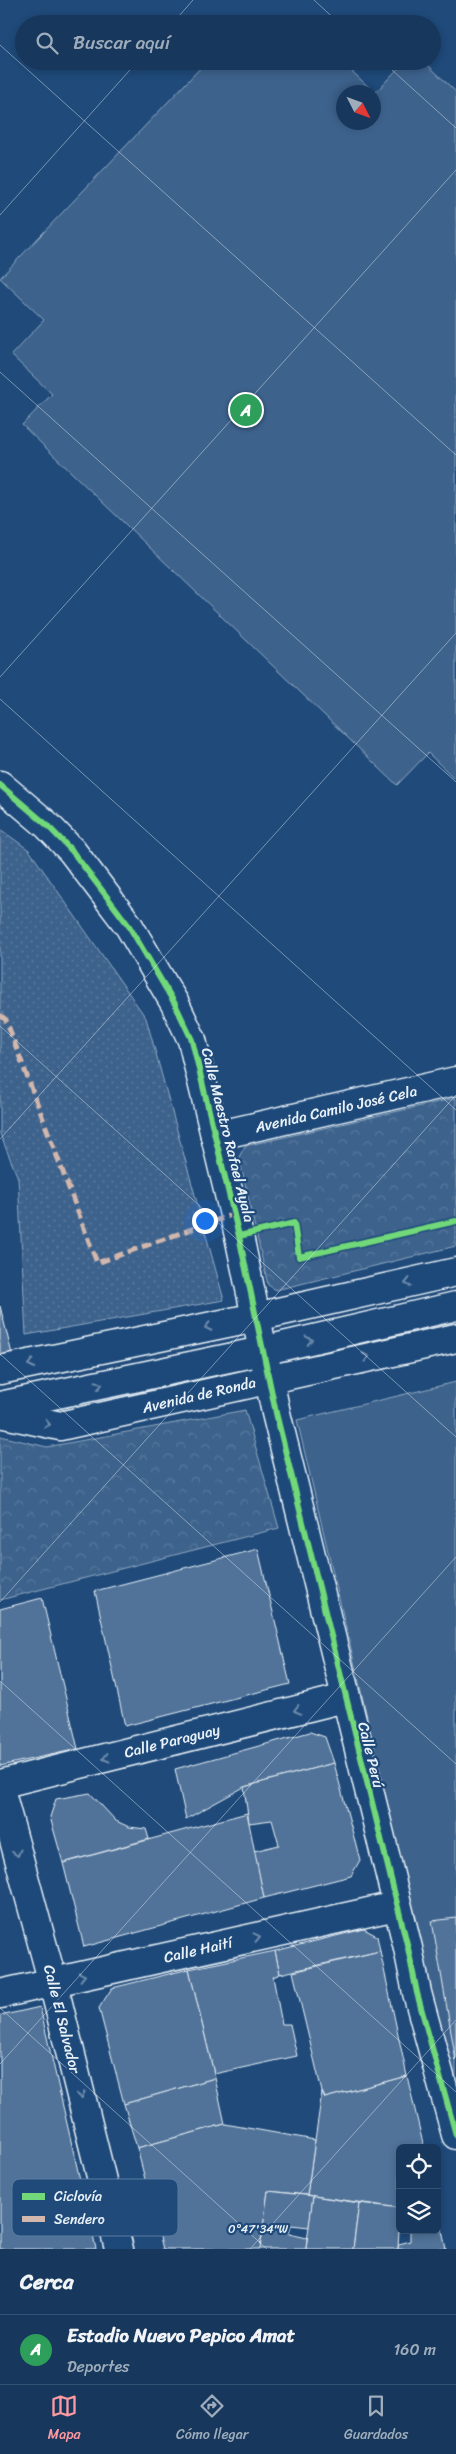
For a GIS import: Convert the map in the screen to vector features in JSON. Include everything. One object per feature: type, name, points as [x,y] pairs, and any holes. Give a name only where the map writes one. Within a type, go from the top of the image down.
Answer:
[{"type":"street","name":"Calle Maestro Rafael Ayala","points":[[0,785],[72,851],[129,926],[175,1004],[192,1040],[239,1236],[262,1351]]},
{"type":"street","name":"Avenida Camilo José Cela","points":[[215,1136],[456,1081]]},
{"type":"street","points":[[0,1370],[256,1318],[456,1272]]},
{"type":"street","name":"Avenida de Ronda","points":[[0,1406],[262,1351],[456,1306]]},
{"type":"street","name":"Avenida de Ronda","points":[[0,1413],[60,1426],[456,1338]]},
{"type":"street","name":"Calle Perú","points":[[262,1351],[344,1698],[456,2135]]},
{"type":"street","name":"Calle Paraguay","points":[[0,1784],[344,1698]]},
{"type":"street","name":"Calle El Salvador","points":[[0,1789],[53,1983],[102,2179]]},
{"type":"street","name":"Calle Haití","points":[[0,1994],[396,1906]]},
{"type":"street","name":"Calle El Salvador","points":[[116,2236],[119,2249]]},
{"type":"green space","points":[[198,70],[351,70],[367,85],[336,85],[336,130],[381,130],[381,87],[397,70],[433,70],[456,92],[456,780],[428,753],[397,785],[22,425],[52,394],[11,355],[44,320],[0,278]]},
{"type":"green space","points":[[0,829],[29,850],[146,1018],[224,1300],[26,1335],[18,1178],[0,1134]]},
{"type":"green space","points":[[456,1098],[456,1246],[276,1290],[268,1285],[239,1157],[245,1146]]},
{"type":"green space","points":[[456,1382],[456,2087],[297,1420]]},
{"type":"green space","points":[[245,1410],[279,1528],[0,1600],[0,1436],[47,1447]]},
{"type":"building","points":[[0,1306],[12,1354],[0,1356]]},
{"type":"building","points":[[258,1549],[290,1684],[125,1726],[95,1591]]},
{"type":"building","points":[[42,1598],[78,1749],[0,1766],[0,1609]]},
{"type":"building","points":[[310,1732],[325,1737],[334,1763],[244,1787],[186,1819],[175,1769]]},
{"type":"building","points":[[334,1763],[360,1860],[351,1876],[264,1898],[254,1851],[279,1845],[272,1820],[249,1823],[244,1787]]},
{"type":"building","points":[[90,1793],[116,1821],[129,1827],[146,1829],[149,1839],[63,1863],[50,1817],[56,1799]]},
{"type":"building","points":[[247,1813],[264,1898],[84,1947],[63,1863]]},
{"type":"building","points":[[456,1918],[456,2061],[432,1921]]},
{"type":"building","points":[[364,1929],[377,1936],[380,1951],[280,1974],[275,1951]]},
{"type":"building","points":[[275,1951],[280,1974],[273,1977],[282,2024],[290,2024],[297,2056],[214,2074],[189,1969]]},
{"type":"building","points":[[380,1951],[407,2076],[325,2098],[293,1972]]},
{"type":"building","points":[[189,1969],[215,2078],[124,2104],[99,2008],[112,1988]]},
{"type":"building","points":[[40,2007],[80,2179],[12,2179],[12,2236],[93,2236],[96,2249],[0,2249],[0,2016]]},
{"type":"building","points":[[407,2076],[423,2144],[396,2144],[396,2207],[307,2195],[322,2092],[325,2098]]},
{"type":"building","points":[[215,2078],[225,2124],[137,2148],[124,2104]]},
{"type":"building","points":[[225,2124],[315,2140],[307,2195],[268,2191],[260,2249],[163,2249],[160,2236],[178,2236],[178,2179],[145,2179],[137,2148]]},
{"type":"building","points":[[268,2191],[313,2196],[309,2227],[291,2225],[289,2234],[307,2238],[306,2249],[260,2249]]},
{"type":"building","points":[[313,2196],[359,2203],[353,2249],[306,2249]]},
{"type":"building","points":[[359,2203],[396,2208],[398,2249],[353,2249]]},
{"type":"building","points":[[441,2226],[446,2249],[398,2249],[399,2244],[410,2241],[410,2234],[441,2234]]},
{"type":"marked path","points":[[0,1015],[6,1020],[97,1263],[234,1214]]},
{"type":"cycle path","points":[[0,785],[47,825],[72,851],[129,926],[175,1004],[192,1040],[239,1236],[276,1413],[408,1948],[417,1993],[456,2135]]},
{"type":"cycle path","points":[[239,1236],[294,1223],[299,1257],[456,1221]]},
{"type":"place","name":"Estadio Nuevo Pepico Amat","points":[[246,410]]}]
